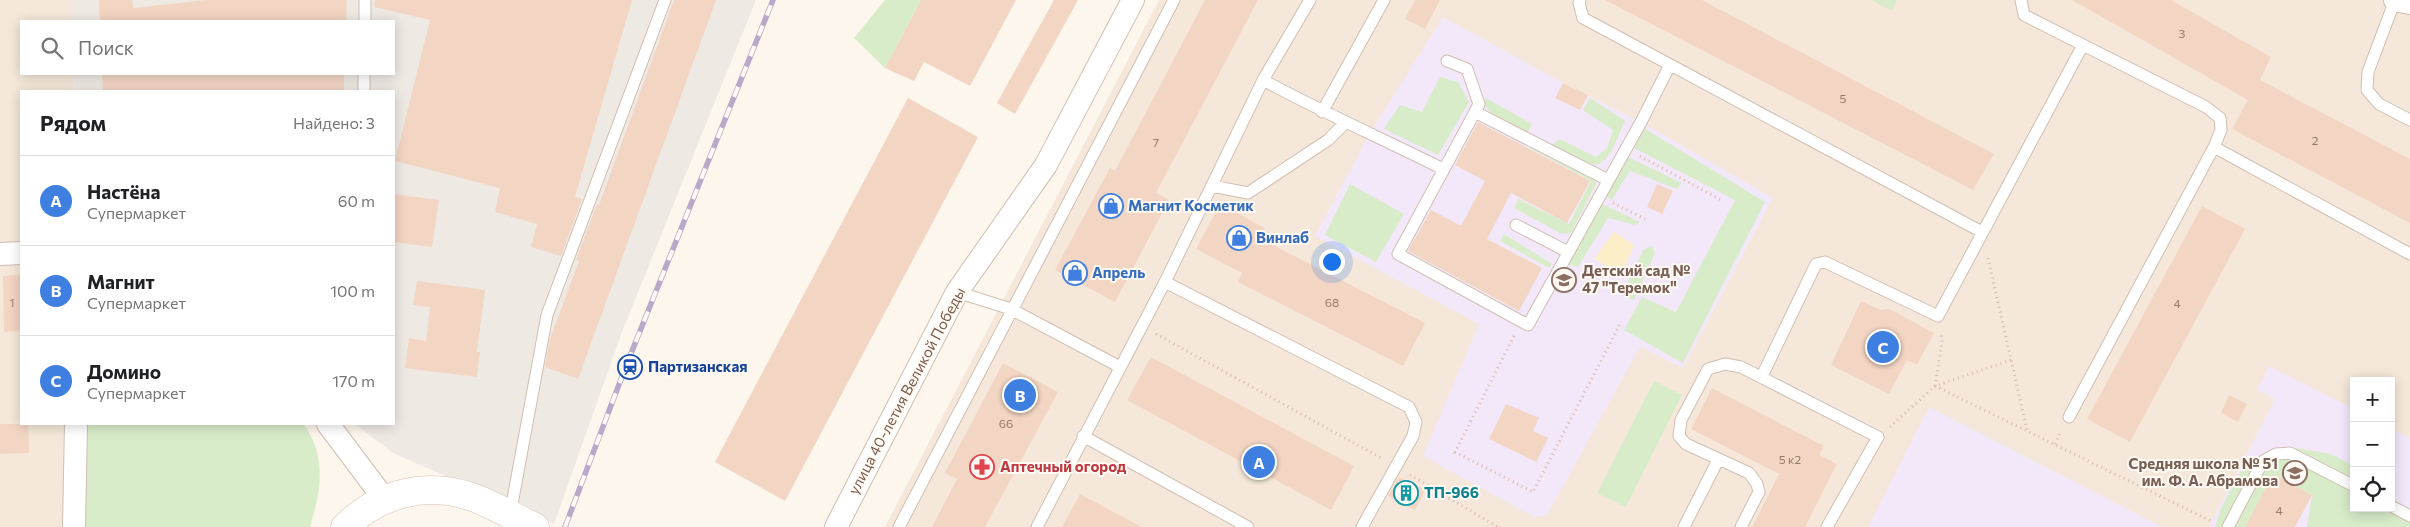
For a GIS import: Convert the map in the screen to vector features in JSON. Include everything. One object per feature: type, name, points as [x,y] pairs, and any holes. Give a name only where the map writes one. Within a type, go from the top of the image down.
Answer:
[{"type":"street","name":"улица 40-летия Великой Победы","points":[[836,527],[956,292],[1046,165],[1133,0]]},
{"type":"street","points":[[2395,0],[2410,4]]},
{"type":"street","points":[[0,254],[20,253]]},
{"type":"street","points":[[74,527],[76,425]]},
{"type":"street","points":[[329,425],[384,500]]},
{"type":"street","points":[[345,527],[367,508],[410,490],[443,491],[468,496],[535,527]]},
{"type":"lane","points":[[364,20],[365,0]]},
{"type":"lane","points":[[510,515],[547,315],[665,0]]},
{"type":"lane","points":[[899,527],[1174,0]]},
{"type":"lane","points":[[1036,527],[1165,282],[1263,80],[1310,0]]},
{"type":"lane","points":[[1322,112],[1384,0]]},
{"type":"lane","points":[[1580,0],[1583,18],[1982,232]]},
{"type":"lane","points":[[2021,0],[2024,16],[2206,107],[2220,118],[2221,130],[2214,147],[2069,417]]},
{"type":"lane","points":[[2395,0],[2368,72],[2367,90],[2379,104],[2410,120]]},
{"type":"lane","points":[[1762,376],[1816,264],[1825,262],[1938,316],[2083,45]]},
{"type":"lane","points":[[1447,61],[1467,69],[1479,104],[1442,169],[1398,254],[1528,326],[1670,64]]},
{"type":"lane","points":[[364,75],[364,90]]},
{"type":"lane","points":[[1263,80],[1322,112],[1442,169]]},
{"type":"lane","points":[[1475,112],[1608,180]]},
{"type":"lane","points":[[1212,186],[1248,193],[1328,140],[1346,122]]},
{"type":"lane","points":[[2214,147],[2410,254]]},
{"type":"lane","points":[[1516,225],[1568,252]]},
{"type":"lane","points":[[1165,282],[1409,407],[1416,422],[1413,436],[1362,527]]},
{"type":"lane","points":[[956,292],[1011,310],[1120,367]]},
{"type":"lane","points":[[1741,527],[1759,492],[1757,484],[1749,473],[1686,444],[1679,436],[1681,420],[1708,369],[1725,364],[1741,367],[1762,376],[1878,437],[1827,527]]},
{"type":"lane","points":[[1083,436],[1248,527]]},
{"type":"lane","points":[[2223,526],[2263,461],[2276,454],[2290,453],[2350,484]]},
{"type":"lane","points":[[1684,527],[1718,460]]},
{"type":"lane","points":[[2395,508],[2410,516]]},
{"type":"path","points":[[1626,148],[1721,200]]},
{"type":"path","points":[[1599,196],[1645,219]]},
{"type":"path","points":[[1982,232],[2028,431]]},
{"type":"path","points":[[1935,386],[1942,342],[1938,316]]},
{"type":"path","points":[[1522,322],[1455,452],[1533,492],[1621,322]]},
{"type":"path","points":[[1142,326],[1396,466],[1498,527]]},
{"type":"path","points":[[1878,437],[1935,386],[2011,360]]},
{"type":"path","points":[[1935,386],[2223,526]]},
{"type":"shaded area","points":[[0,0],[72,0],[72,20],[20,20],[20,75],[74,75],[75,90],[20,90],[20,425],[80,425],[132,527],[0,527]]},
{"type":"shaded area","points":[[72,0],[756,0],[622,332],[554,524],[393,453],[356,425],[395,425],[395,90],[75,90],[74,75],[395,75],[395,20],[72,20]]},
{"type":"shaded area","points":[[1159,0],[2384,0],[2410,6],[2410,527],[885,527]]},
{"type":"shaded area","name":"Детский сад № 47 \"Теремок\"","points":[[1443,17],[1563,83],[1641,122],[1773,198],[1683,368],[1640,347],[1547,515],[1534,517],[1423,456],[1479,324],[1315,236],[1370,133]]},
{"type":"shaded area","name":"Средняя школа № 51 им. Ф. А. Абрамова","points":[[2269,366],[2350,407],[2350,512],[2395,512],[2395,430],[2410,438],[2410,527],[2209,527],[2275,399],[2257,390]]},
{"type":"shaded area","name":"Средняя школа № 51 им. Ф. А. Абрамова","points":[[1929,407],[2162,527],[1868,527]]},
{"type":"green space","points":[[885,0],[921,0],[885,68],[854,38]]},
{"type":"green space","points":[[1871,0],[1897,0],[1892,11]]},
{"type":"green space","points":[[1440,77],[1458,82],[1469,102],[1438,155],[1384,129],[1400,105],[1422,112]]},
{"type":"green space","points":[[1486,98],[1532,124],[1528,133],[1493,116],[1485,105]]},
{"type":"green space","points":[[1590,98],[1625,121],[1611,151],[1605,160],[1599,164],[1582,161],[1552,145],[1560,139],[1596,157],[1607,148],[1613,130],[1583,110]]},
{"type":"green space","points":[[1644,128],[1765,202],[1683,363],[1624,330],[1642,297],[1676,312],[1735,200],[1632,147]]},
{"type":"green space","points":[[1532,146],[1595,177],[1596,184],[1571,233],[1562,234],[1514,208],[1518,199],[1569,224],[1591,181],[1530,148]]},
{"type":"green space","points":[[1626,156],[1682,183],[1677,189],[1630,171],[1612,200],[1604,195]]},
{"type":"green space","points":[[1350,184],[1404,214],[1376,262],[1325,235]]},
{"type":"green space","points":[[1600,203],[1640,222],[1635,225],[1608,218],[1578,267],[1568,264]]},
{"type":"green space","points":[[1504,234],[1552,264],[1549,268],[1500,241]]},
{"type":"green space","points":[[1652,246],[1655,253],[1634,300],[1622,295],[1643,250]]},
{"type":"green space","points":[[1654,381],[1682,395],[1626,507],[1597,493]]},
{"type":"green space","points":[[79,425],[305,425],[316,450],[320,474],[319,487],[310,527],[80,527]]},
{"type":"green space","points":[[2297,448],[2331,454],[2350,464],[2350,512],[2395,511],[2410,520],[2410,527],[2307,527],[2312,495],[2273,474],[2245,527],[2215,527],[2221,508],[2241,471],[2248,463],[2265,454]]},
{"type":"sand","points":[[1614,232],[1634,245],[1622,274],[1594,259]]},
{"type":"building","points":[[99,0],[132,0],[133,8],[206,0],[347,0],[346,20],[100,20]]},
{"type":"building","points":[[375,0],[632,0],[575,197],[582,199],[561,256],[531,247],[537,224],[495,212],[500,188],[395,161],[430,20],[374,7]]},
{"type":"building","points":[[674,0],[716,0],[578,379],[545,367],[550,339],[579,261],[576,260],[597,204],[599,205]]},
{"type":"building","points":[[921,0],[1016,0],[970,86],[924,62],[914,81],[885,68]]},
{"type":"building","points":[[1054,0],[1078,0],[1015,114],[997,103]]},
{"type":"building","points":[[1205,0],[1258,0],[1156,193],[1169,200],[1115,302],[1055,270],[1110,168],[1115,171]]},
{"type":"building","points":[[1415,0],[1440,0],[1425,29],[1405,19]]},
{"type":"building","points":[[1605,0],[1702,0],[1994,154],[1973,190]]},
{"type":"building","points":[[2072,0],[2171,0],[2271,57],[2260,80],[2410,159],[2410,223],[2232,129],[2248,100]]},
{"type":"building","points":[[102,75],[344,75],[344,90],[103,90]]},
{"type":"building","points":[[1563,83],[1588,95],[1580,110],[1555,98]]},
{"type":"building","points":[[908,98],[978,137],[785,501],[715,462]]},
{"type":"building","points":[[1478,122],[1590,181],[1567,223],[1511,193],[1487,239],[1542,268],[1519,311],[1408,251],[1431,210],[1461,226],[1485,181],[1455,165]]},
{"type":"building","points":[[1657,184],[1673,191],[1662,214],[1647,207]]},
{"type":"building","points":[[395,194],[439,200],[432,247],[395,242]]},
{"type":"building","points":[[1220,204],[1265,228],[1259,238],[1425,323],[1403,366],[1238,282],[1242,273],[1196,249]]},
{"type":"building","points":[[2202,206],[2245,229],[2130,442],[2087,419]]},
{"type":"building","points":[[20,275],[20,331],[4,332],[3,276]]},
{"type":"building","points":[[417,281],[485,290],[477,352],[480,352],[477,377],[405,368],[409,338],[426,341],[430,307],[413,305]]},
{"type":"building","points":[[1861,301],[1881,310],[1889,309],[1934,333],[1917,365],[1907,360],[1889,394],[1831,365]]},
{"type":"building","points":[[1151,357],[1354,466],[1331,510],[1127,400]]},
{"type":"building","points":[[1003,363],[1058,392],[985,527],[932,527],[957,479],[945,473]]},
{"type":"building","points":[[1712,388],[1824,446],[1819,455],[1837,464],[1805,527],[1752,527],[1779,474],[1691,429]]},
{"type":"building","points":[[2229,395],[2247,404],[2238,422],[2221,413]]},
{"type":"building","points":[[1506,404],[1539,418],[1533,431],[1548,438],[1536,462],[1489,439]]},
{"type":"building","points":[[0,424],[28,425],[29,453],[0,454]]},
{"type":"building","points":[[2273,474],[2312,495],[2295,527],[2245,527]]},
{"type":"building","name":"ТП-966","points":[[1399,477],[1425,490],[1415,510],[1388,496]]},
{"type":"building","points":[[1080,494],[1142,527],[1062,527]]},
{"type":"railway","points":[[565,527],[626,366],[773,0]]},
{"type":"place","name":"Магнит Косметик","points":[[1111,206]]},
{"type":"place","name":"Винлаб","points":[[1239,238]]},
{"type":"place","name":"Апрель","points":[[1075,273]]},
{"type":"place","name":"Детский сад № 47 \"Теремок\"","points":[[1564,280]]},
{"type":"place","name":"Домино","points":[[1883,347]]},
{"type":"place","name":"Партизанская","points":[[630,367]]},
{"type":"place","name":"Магнит","points":[[1020,395]]},
{"type":"place","name":"Настёна","points":[[1259,462]]},
{"type":"place","name":"Аптечный огород","points":[[982,467]]},
{"type":"place","name":"Средняя школа № 51 им. Ф. А. Абрамова","points":[[2295,473]]},
{"type":"place","name":"ТП-966","points":[[1406,493]]}]
